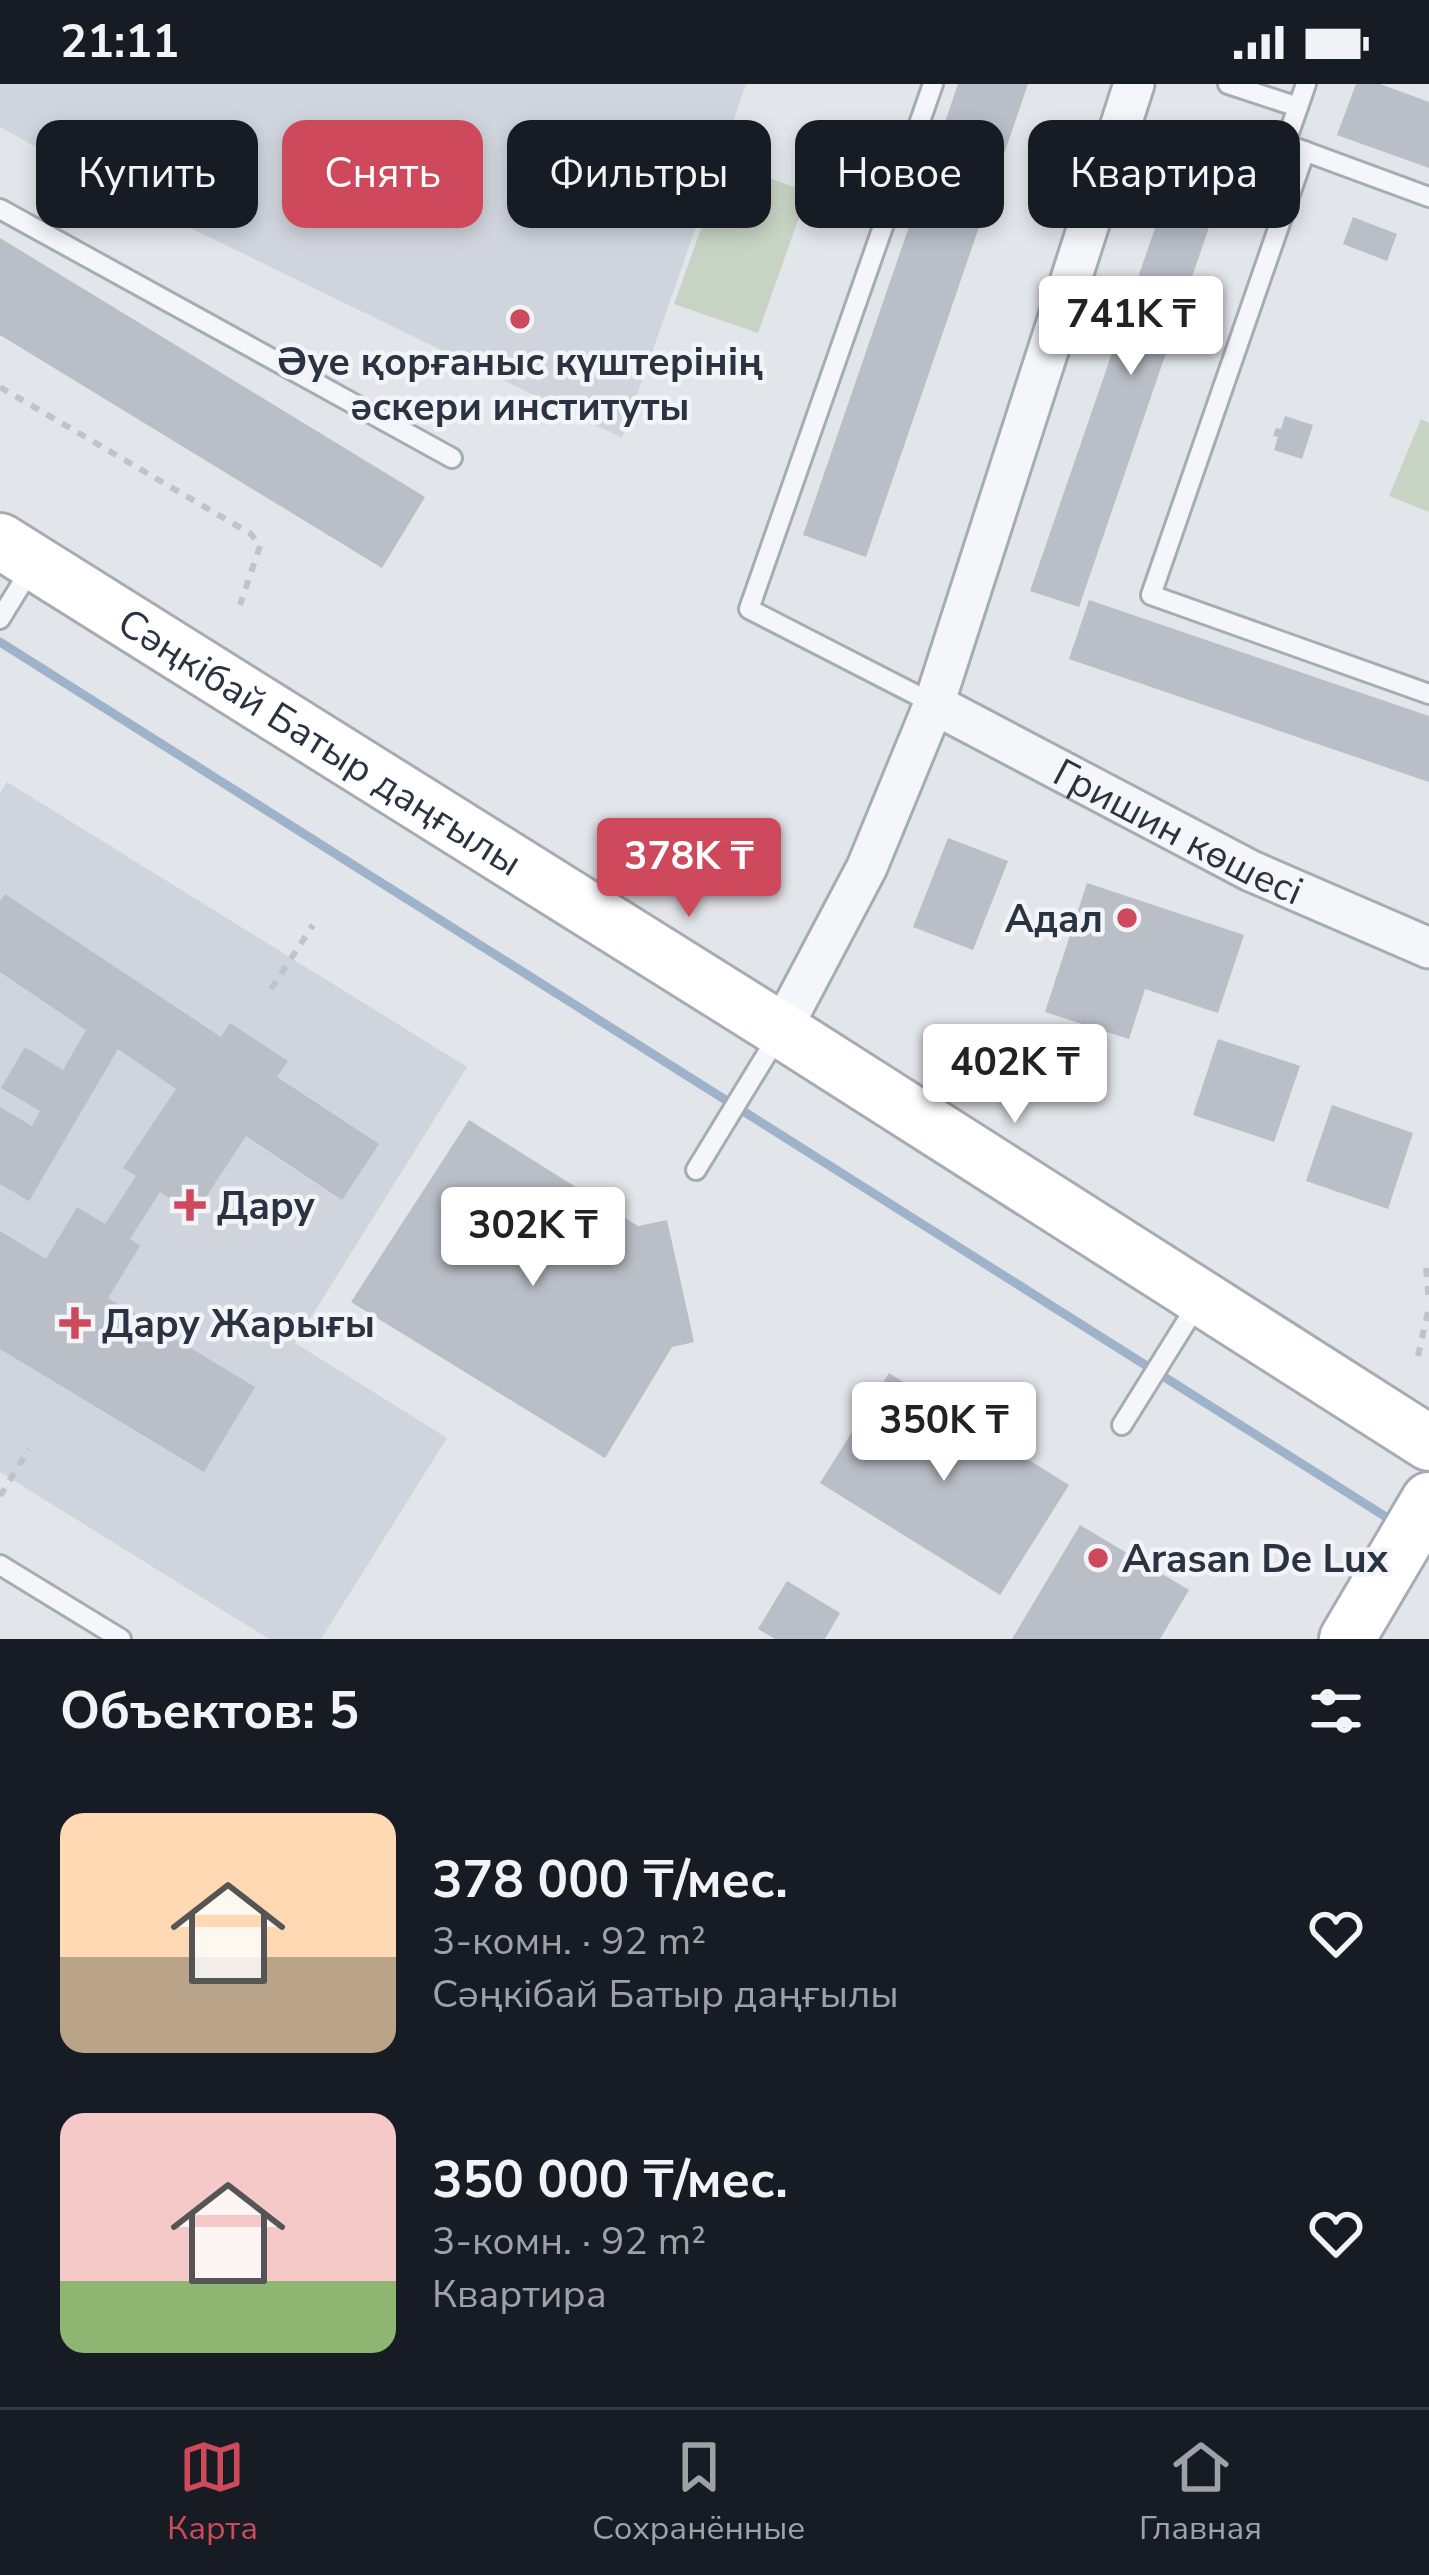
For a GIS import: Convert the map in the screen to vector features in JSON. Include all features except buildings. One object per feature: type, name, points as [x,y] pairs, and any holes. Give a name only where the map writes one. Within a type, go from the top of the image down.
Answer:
[{"type":"main road","name":"Сәңкібай Батыр даңғылы","points":[[17,552],[781,1030],[1187,1321],[1429,1443]]},
{"type":"main road","points":[[1346,1639],[1425,1507]]},
{"type":"street","points":[[781,1030],[867,867],[934,704],[1134,84]]},
{"type":"street","name":"Гришин көшесі","points":[[934,704],[1251,872],[1429,948]]},
{"type":"lane","points":[[933,84],[749,609],[934,704]]},
{"type":"lane","points":[[1228,84],[1298,107]]},
{"type":"lane","points":[[1306,84],[1285,144],[1429,197]]},
{"type":"lane","points":[[1305,152],[1151,596],[1429,694]]},
{"type":"lane","points":[[0,209],[452,458]]},
{"type":"lane","points":[[2,615],[17,552]]},
{"type":"lane","points":[[696,1170],[781,1030]]},
{"type":"lane","points":[[1122,1425],[1187,1321]]},
{"type":"lane","points":[[0,1565],[121,1639]]},
{"type":"path","points":[[0,387],[250,534],[260,546],[240,604]]},
{"type":"path","points":[[271,989],[313,925]]},
{"type":"path","points":[[1418,1356],[1429,1305],[1426,1268]]},
{"type":"path","points":[[0,1496],[29,1449]]},
{"type":"shaded area","points":[[0,84],[746,84],[733,120],[507,120],[507,228],[696,228],[622,438],[191,228],[258,228],[258,120],[36,120],[36,147],[0,127]]},
{"type":"shaded area","name":"Дару","points":[[7,782],[467,1067],[295,1343],[447,1438],[321,1639],[269,1639],[0,1472],[0,793]]},
{"type":"green space","points":[[771,179],[795,187],[795,228],[758,333],[674,304],[701,228],[771,228]]},
{"type":"green space","points":[[1421,419],[1429,423],[1429,512],[1389,496]]},
{"type":"waterway","points":[[0,642],[1394,1522]]},
{"type":"place","name":"Әуе қорғаныс күштерінің әскери институты","points":[[520,319]]},
{"type":"place","name":"Адал","points":[[1127,918]]},
{"type":"place","name":"Дару","points":[[190,1205]]},
{"type":"place","name":"Дару Жарығы","points":[[75,1323]]},
{"type":"place","name":"Arasan De Lux","points":[[1098,1558]]}]
